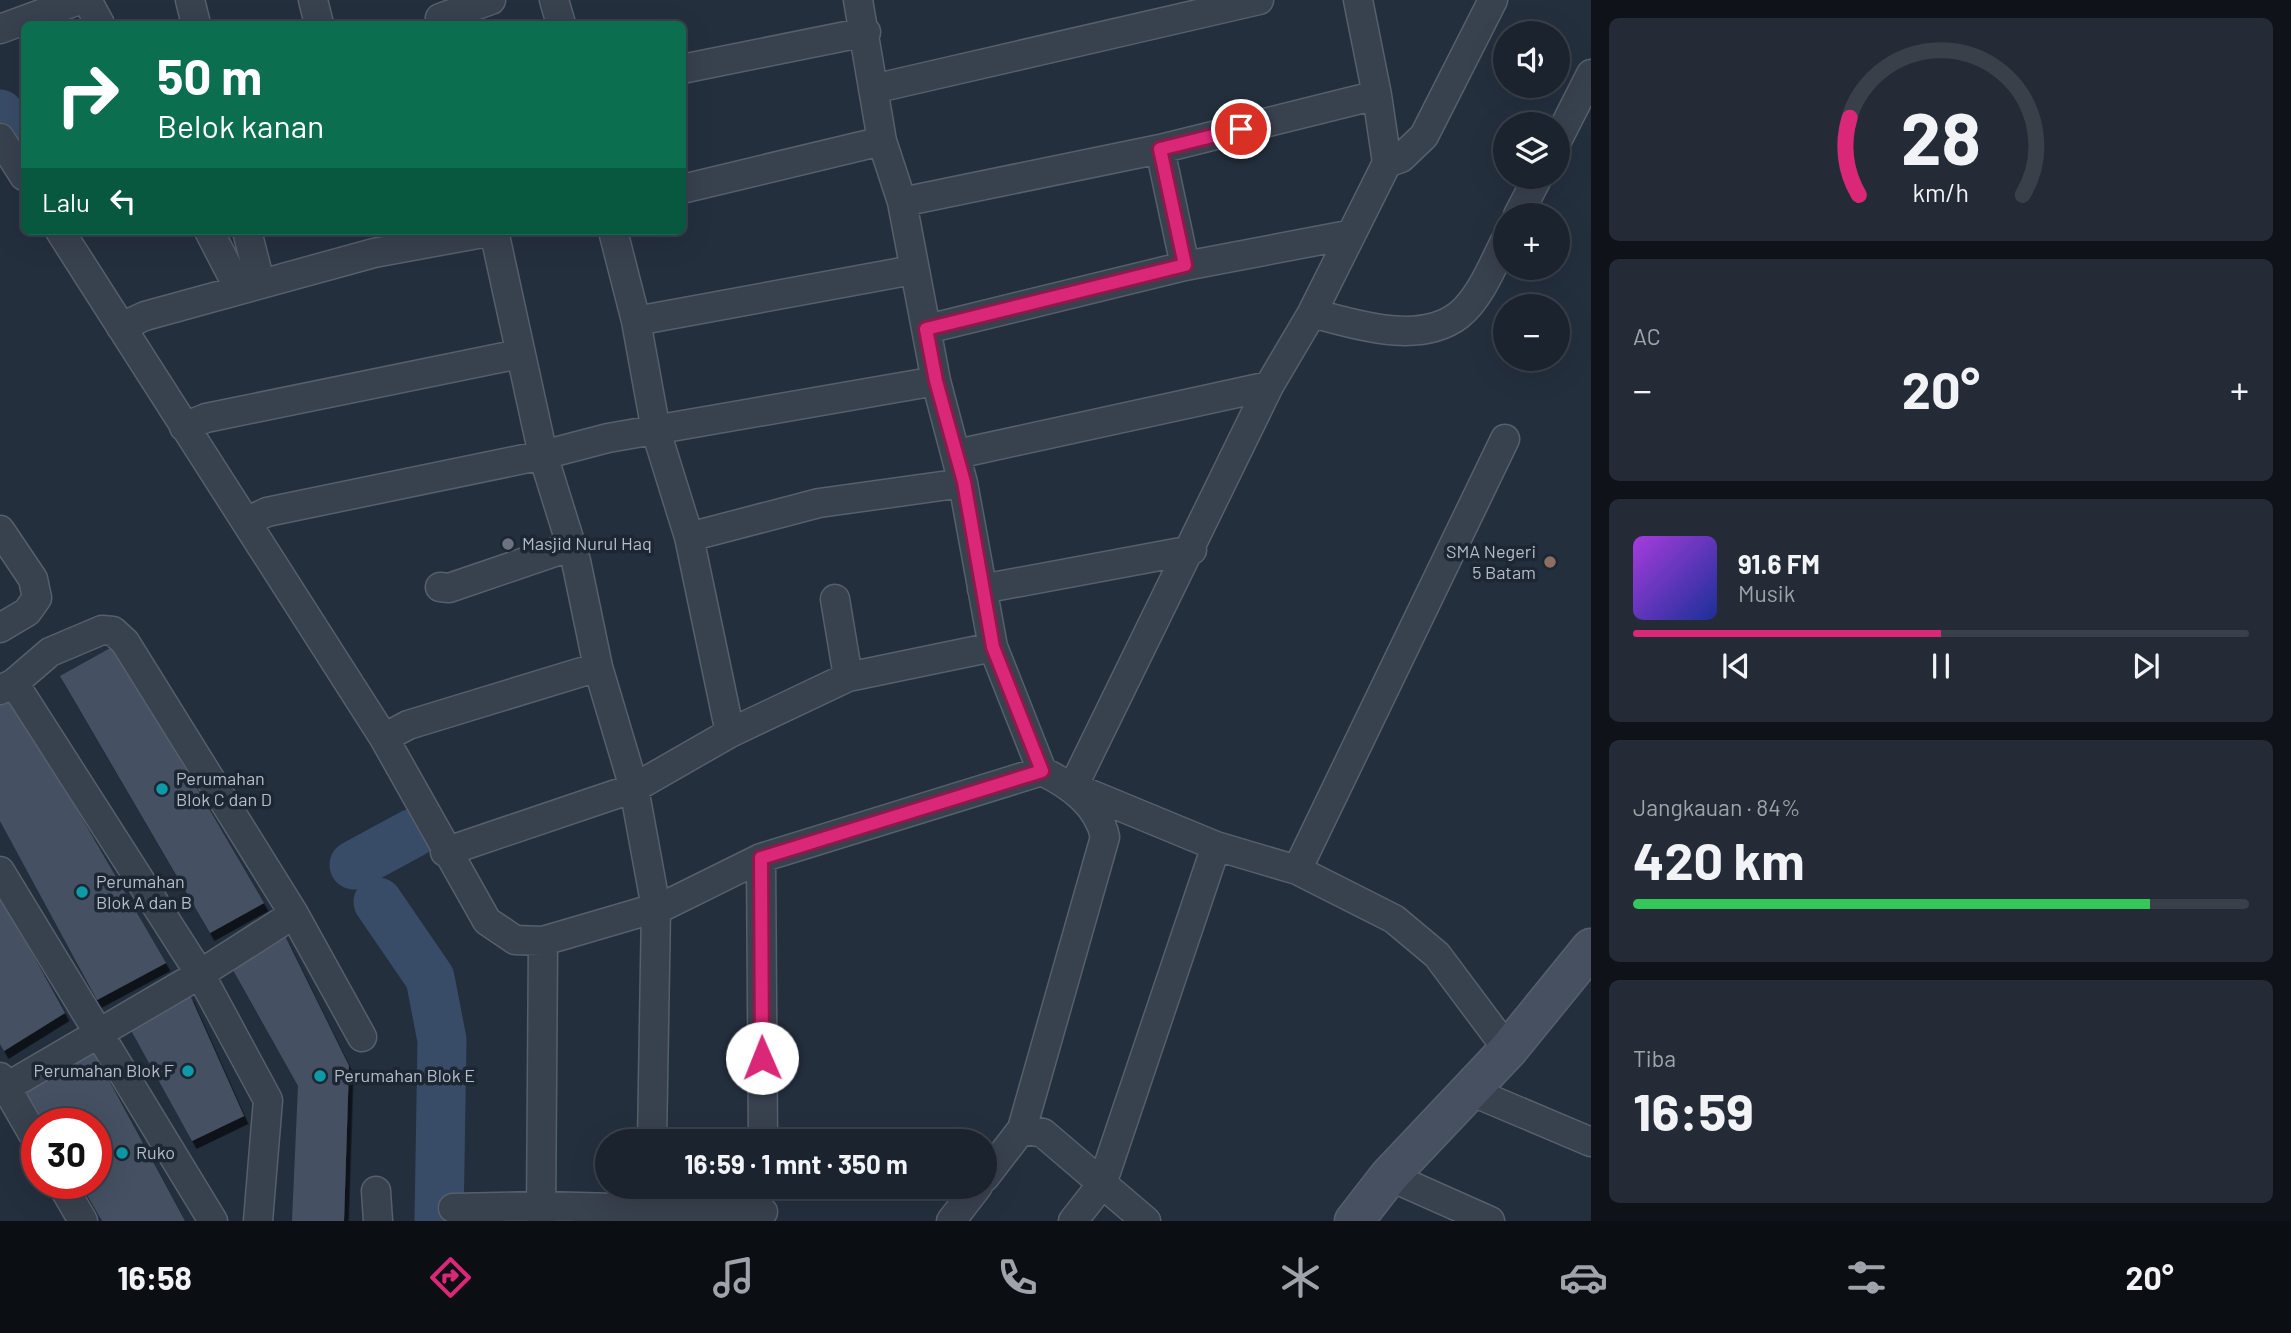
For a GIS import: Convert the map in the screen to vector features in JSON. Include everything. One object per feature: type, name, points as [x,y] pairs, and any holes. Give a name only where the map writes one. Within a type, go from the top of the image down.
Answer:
[{"type":"street","points":[[22,21],[79,0]]},
{"type":"street","points":[[88,0],[98,21]]},
{"type":"street","points":[[190,0],[195,21]]},
{"type":"street","points":[[313,0],[318,21]]},
{"type":"street","points":[[440,14],[491,0]]},
{"type":"street","points":[[554,0],[560,21]]},
{"type":"street","points":[[858,0],[866,32],[882,141],[902,202],[936,381],[964,482],[993,647],[1042,771],[1073,787],[1216,846],[1297,870],[1394,919],[1437,955],[1508,1050]]},
{"type":"street","points":[[873,89],[1259,0]]},
{"type":"street","points":[[1073,787],[1192,550],[1269,386],[1312,313],[1348,236],[1387,163],[1358,0]]},
{"type":"street","points":[[1387,163],[1401,158],[1424,136],[1493,0]]},
{"type":"street","points":[[0,29],[21,21]]},
{"type":"street","points":[[686,68],[866,32]]},
{"type":"street","points":[[1570,115],[1591,74]]},
{"type":"street","points":[[902,202],[1160,149],[1377,95]]},
{"type":"street","points":[[0,138],[21,171]]},
{"type":"street","points":[[686,188],[882,141]]},
{"type":"street","points":[[1160,149],[1185,265]]},
{"type":"street","points":[[63,235],[184,427],[248,521],[384,738],[445,852],[486,921],[515,940],[543,941],[656,908],[761,858],[1042,771]]},
{"type":"street","points":[[212,235],[250,286]]},
{"type":"street","points":[[247,235],[250,286]]},
{"type":"street","points":[[121,327],[145,316],[250,286],[371,242],[449,235]]},
{"type":"street","points":[[495,235],[543,456],[572,546],[598,667],[634,788],[656,908],[652,1129]]},
{"type":"street","points":[[614,235],[636,321],[656,432],[689,537],[730,733]]},
{"type":"street","points":[[926,329],[1185,265],[1348,236]]},
{"type":"street","points":[[1312,313],[1382,330],[1410,330],[1437,324],[1459,315],[1493,265]]},
{"type":"street","points":[[636,321],[913,270]]},
{"type":"street","points":[[184,427],[205,418],[519,354]]},
{"type":"street","points":[[248,521],[267,512],[543,456],[608,438],[656,432],[936,381]]},
{"type":"street","points":[[957,454],[1269,386]]},
{"type":"street","points":[[1297,870],[1504,439]]},
{"type":"street","points":[[689,537],[819,503],[964,482]]},
{"type":"street","points":[[0,530],[33,579],[37,598],[27,612],[0,628]]},
{"type":"street","points":[[440,587],[449,588],[572,546]]},
{"type":"street","points":[[982,589],[1192,550]]},
{"type":"street","points":[[835,599],[848,677]]},
{"type":"street","points":[[258,1221],[268,1100],[200,974],[7,687],[50,652],[102,630],[113,631],[125,642],[294,914],[362,1037]]},
{"type":"street","points":[[445,852],[634,788],[730,733],[848,677],[993,647]]},
{"type":"street","points":[[384,738],[408,725],[598,667]]},
{"type":"street","points":[[997,1161],[1022,1129],[1105,837],[1102,824],[1073,787]]},
{"type":"street","points":[[1073,1221],[1102,1184],[1216,846]]},
{"type":"street","points":[[761,858],[763,1129]]},
{"type":"street","points":[[0,871],[213,1221]]},
{"type":"street","points":[[21,1115],[2,1085],[200,974],[294,914]]},
{"type":"street","points":[[541,1213],[543,941]]},
{"type":"street","points":[[1354,1221],[1389,1176],[1508,1050],[1586,962]]},
{"type":"street","points":[[1468,1090],[1591,1142]]},
{"type":"street","points":[[1022,1129],[1044,1133],[1146,1221]]},
{"type":"street","points":[[1389,1176],[1489,1221]]},
{"type":"street","points":[[376,1191],[378,1221]]},
{"type":"street","points":[[70,1199],[83,1221]]},
{"type":"street","points":[[951,1221],[968,1199]]},
{"type":"street","points":[[453,1208],[541,1213],[651,1205],[763,1207]]},
{"type":"building","name":"Perumahan Blok C dan D","points":[[114,646],[264,903],[210,933],[60,676]]},
{"type":"building","name":"Perumahan Blok A dan B","points":[[11,696],[166,963],[97,1000],[0,821],[0,703]]},
{"type":"building","points":[[0,895],[65,1013],[4,1051],[0,1044]]},
{"type":"building","name":"Perumahan Blok E","points":[[285,936],[349,1066],[344,1221],[292,1221],[298,1086],[233,970]]},
{"type":"building","name":"Perumahan Blok F","points":[[189,993],[244,1116],[192,1141],[128,1025]]},
{"type":"building","name":"Ruko","points":[[91,1047],[185,1221],[102,1221],[89,1199],[112,1199],[112,1108],[35,1108],[23,1087]]},
{"type":"waterway","points":[[0,114],[21,148]]},
{"type":"waterway","points":[[354,865],[413,833]]},
{"type":"waterway","points":[[378,902],[430,978],[442,1040],[439,1221]]},
{"type":"place","name":"Masjid Nurul Haq","points":[[508,544]]},
{"type":"place","name":"SMA Negeri 5 Batam","points":[[1550,562]]},
{"type":"place","name":"Perumahan Blok C dan D","points":[[162,789]]},
{"type":"place","name":"Perumahan Blok A dan B","points":[[82,892]]},
{"type":"place","name":"Perumahan Blok F","points":[[188,1071]]},
{"type":"place","name":"Perumahan Blok E","points":[[320,1076]]},
{"type":"place","name":"Ruko","points":[[122,1153]]},
{"type":"route","points":[[762,1058],[761,858],[1042,771],[993,647],[964,482],[936,381],[926,329],[1185,265],[1160,149],[1241,129]]}]
